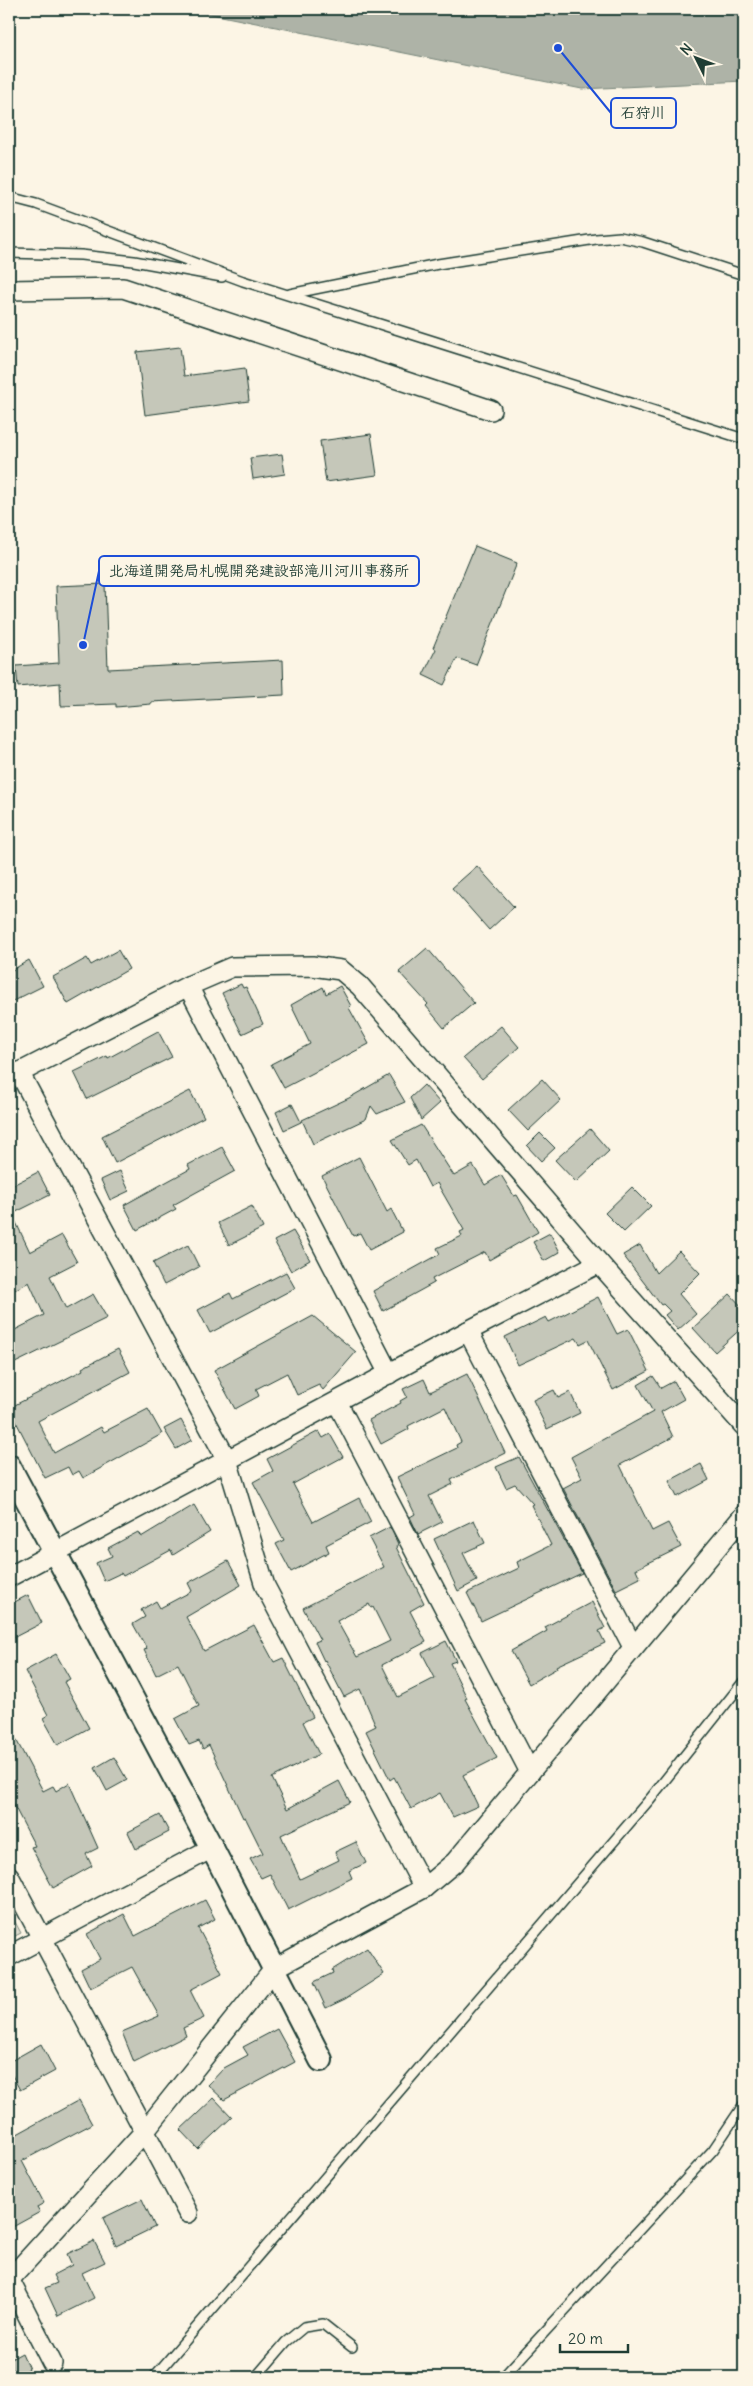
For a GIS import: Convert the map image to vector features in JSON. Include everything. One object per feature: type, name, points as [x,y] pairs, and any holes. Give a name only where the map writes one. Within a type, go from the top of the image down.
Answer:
[{"type":"street","points":[[9,290],[123,288],[491,410]]},
{"type":"street","points":[[424,1888],[265,1586],[227,1460],[14,1075],[188,986],[232,967],[312,966],[341,970],[360,986],[599,1263],[744,1426]]},
{"type":"street","points":[[188,986],[389,1374]]},
{"type":"street","points":[[9,1577],[468,1331],[599,1263]]},
{"type":"street","points":[[468,1331],[633,1647]]},
{"type":"street","points":[[337,1402],[530,1772]]},
{"type":"street","points":[[9,1466],[212,1848],[321,2060]]},
{"type":"street","points":[[52,2363],[9,2280],[145,2132],[275,1968],[424,1888],[455,1862],[744,1515]]},
{"type":"street","points":[[9,1956],[212,1848]]},
{"type":"street","points":[[9,1876],[188,2213]]},
{"type":"lane","points":[[9,197],[36,204],[243,281],[290,294],[744,439]]},
{"type":"lane","points":[[290,294],[438,264],[596,239],[620,237],[643,242],[744,276]]},
{"type":"lane","points":[[9,253],[81,255],[134,261],[243,281]]},
{"type":"lane","points":[[154,2377],[650,1799],[744,1682]]},
{"type":"lane","points":[[502,2377],[713,2150],[744,2104]]},
{"type":"lane","points":[[256,2377],[286,2342],[304,2327],[323,2324],[352,2347]]},
{"type":"shaded area","points":[[187,9],[744,9],[744,81],[582,89]]},
{"type":"shaded area","points":[[9,1911],[21,1933],[9,1939]]},
{"type":"building","points":[[180,347],[184,376],[245,368],[249,401],[145,415],[137,352]]},
{"type":"building","points":[[371,434],[377,475],[326,482],[320,441]]},
{"type":"building","points":[[282,454],[285,474],[253,479],[250,458]]},
{"type":"building","points":[[475,546],[517,563],[476,665],[457,658],[444,685],[423,675],[436,649],[433,648]]},
{"type":"building","points":[[105,584],[108,669],[283,660],[284,695],[151,702],[151,704],[116,707],[116,704],[61,706],[60,683],[18,687],[16,666],[59,663],[56,586]]},
{"type":"building","points":[[477,866],[514,907],[489,930],[452,888]]},
{"type":"building","points":[[427,948],[474,1003],[444,1028],[426,1006],[428,1004],[399,972]]},
{"type":"building","points":[[118,950],[129,969],[68,1004],[53,977],[87,958],[91,965]]},
{"type":"building","points":[[29,960],[43,986],[9,1003],[9,972]]},
{"type":"building","points":[[241,984],[243,988],[246,987],[263,1024],[242,1034],[222,993]]},
{"type":"building","points":[[340,986],[351,1006],[349,1008],[369,1044],[284,1088],[271,1064],[310,1044],[291,1005],[323,987],[326,994]]},
{"type":"building","points":[[501,1026],[519,1047],[482,1079],[463,1058]]},
{"type":"building","points":[[158,1031],[172,1057],[87,1099],[74,1072],[107,1056],[108,1058]]},
{"type":"building","points":[[389,1075],[405,1102],[377,1114],[371,1106],[366,1119],[313,1144],[302,1120],[349,1098]]},
{"type":"building","points":[[542,1079],[561,1100],[528,1131],[508,1110]]},
{"type":"building","points":[[424,1085],[440,1103],[421,1120],[410,1098]]},
{"type":"building","points":[[190,1091],[204,1117],[115,1163],[102,1136]]},
{"type":"building","points":[[292,1104],[301,1122],[284,1130],[276,1112]]},
{"type":"building","points":[[421,1125],[454,1176],[473,1165],[485,1185],[501,1175],[514,1196],[517,1195],[538,1232],[489,1260],[485,1252],[432,1279],[434,1283],[383,1311],[373,1291],[440,1254],[437,1248],[462,1236],[460,1232],[464,1230],[437,1183],[430,1187],[416,1160],[408,1165],[392,1140]]},
{"type":"building","points":[[590,1129],[609,1151],[576,1182],[555,1160]]},
{"type":"building","points":[[540,1133],[555,1148],[541,1161],[527,1146]]},
{"type":"building","points":[[222,1147],[235,1171],[173,1205],[176,1209],[137,1230],[124,1205],[190,1169],[188,1165]]},
{"type":"building","points":[[359,1157],[387,1212],[391,1209],[403,1232],[369,1250],[360,1233],[353,1236],[322,1176]]},
{"type":"building","points":[[120,1171],[129,1191],[110,1200],[101,1180]]},
{"type":"building","points":[[38,1172],[50,1195],[12,1214],[30,1252],[62,1235],[77,1262],[50,1276],[66,1309],[93,1294],[107,1318],[9,1366],[9,1333],[44,1315],[29,1282],[9,1293],[9,1187]]},
{"type":"building","points":[[632,1187],[651,1206],[624,1232],[605,1213]]},
{"type":"building","points":[[252,1206],[263,1228],[229,1245],[218,1223]]},
{"type":"building","points":[[293,1231],[310,1260],[291,1271],[274,1241]]},
{"type":"building","points":[[550,1233],[560,1252],[544,1261],[533,1242]]},
{"type":"building","points":[[188,1245],[199,1267],[164,1285],[153,1263]]},
{"type":"building","points":[[640,1245],[656,1273],[679,1251],[700,1273],[679,1294],[696,1314],[678,1330],[665,1315],[670,1311],[663,1304],[661,1305],[623,1255]]},
{"type":"building","points":[[286,1272],[295,1288],[210,1333],[198,1310],[230,1293],[233,1299]]},
{"type":"building","points":[[730,1294],[744,1309],[744,1326],[715,1352],[693,1328]]},
{"type":"building","points":[[598,1297],[617,1334],[628,1329],[649,1371],[613,1390],[588,1340],[580,1344],[576,1338],[518,1365],[505,1337],[546,1317],[549,1322]]},
{"type":"building","points":[[313,1316],[356,1352],[323,1390],[319,1385],[297,1395],[287,1373],[256,1389],[259,1396],[235,1409],[214,1370]]},
{"type":"building","points":[[118,1349],[130,1372],[38,1421],[54,1453],[101,1427],[104,1432],[148,1409],[162,1434],[83,1478],[79,1471],[72,1475],[68,1467],[45,1478],[9,1408],[83,1370],[82,1368]]},
{"type":"building","points":[[467,1374],[505,1453],[451,1480],[453,1484],[429,1496],[442,1522],[418,1534],[410,1517],[415,1514],[397,1477],[457,1448],[456,1445],[461,1442],[445,1407],[408,1426],[409,1429],[381,1444],[369,1420],[401,1403],[400,1401],[407,1397],[403,1389],[424,1379],[430,1392]]},
{"type":"building","points":[[653,1376],[661,1388],[674,1381],[684,1399],[661,1412],[673,1437],[620,1465],[652,1531],[668,1523],[681,1547],[636,1569],[640,1578],[616,1590],[563,1488],[582,1478],[571,1457],[653,1412],[638,1385]]},
{"type":"building","points":[[554,1390],[558,1398],[570,1392],[580,1413],[547,1429],[533,1400]]},
{"type":"building","points":[[181,1420],[192,1440],[176,1449],[164,1429]]},
{"type":"building","points":[[319,1431],[323,1438],[330,1434],[343,1457],[293,1484],[313,1522],[359,1498],[371,1522],[326,1545],[329,1552],[291,1572],[276,1544],[284,1540],[253,1482],[273,1471],[267,1459]]},
{"type":"building","points":[[519,1457],[582,1573],[481,1621],[467,1593],[519,1568],[517,1562],[551,1545],[531,1505],[533,1504],[515,1484],[506,1488],[496,1467]]},
{"type":"building","points":[[701,1464],[709,1480],[677,1497],[669,1481]]},
{"type":"building","points":[[194,1505],[210,1532],[173,1555],[171,1550],[123,1576],[121,1573],[104,1581],[96,1563],[112,1556],[108,1548],[138,1532],[141,1537]]},
{"type":"building","points":[[474,1520],[485,1543],[463,1553],[477,1581],[458,1591],[434,1539]]},
{"type":"building","points":[[390,1527],[398,1544],[396,1547],[424,1603],[410,1611],[426,1642],[382,1665],[398,1697],[435,1678],[422,1653],[446,1641],[456,1661],[450,1663],[467,1698],[465,1699],[497,1758],[463,1775],[478,1806],[453,1817],[440,1793],[411,1809],[394,1777],[390,1780],[366,1731],[376,1726],[360,1689],[344,1697],[315,1642],[320,1640],[303,1608],[384,1567],[369,1538]],"holes":[[[369,1604],[371,1608],[373,1607],[390,1641],[357,1657],[337,1621]]]},
{"type":"building","points":[[228,1561],[241,1585],[186,1617],[204,1651],[254,1625],[274,1662],[283,1658],[313,1717],[303,1722],[319,1754],[272,1778],[287,1809],[339,1781],[350,1802],[281,1835],[300,1879],[339,1860],[335,1852],[356,1842],[366,1863],[349,1871],[352,1878],[288,1910],[270,1874],[261,1878],[250,1859],[263,1853],[245,1817],[243,1818],[209,1745],[203,1749],[199,1741],[189,1745],[175,1719],[199,1706],[178,1664],[156,1675],[144,1650],[147,1649],[133,1624],[145,1617],[141,1610],[156,1601],[160,1608],[192,1591],[188,1583]]},
{"type":"building","points":[[28,1595],[42,1623],[9,1640],[9,1605]]},
{"type":"building","points":[[592,1602],[605,1628],[599,1631],[605,1643],[556,1666],[557,1668],[529,1684],[511,1651],[547,1631],[545,1627]]},
{"type":"building","points":[[56,1654],[70,1679],[64,1682],[89,1728],[58,1745],[43,1718],[48,1715],[25,1671]]},
{"type":"building","points":[[9,1726],[43,1791],[53,1786],[56,1791],[69,1783],[98,1848],[86,1854],[92,1866],[53,1888],[31,1847],[35,1846],[9,1796]]},
{"type":"building","points":[[114,1757],[127,1780],[107,1791],[95,1768]]},
{"type":"building","points":[[160,1815],[169,1832],[136,1849],[128,1832]]},
{"type":"building","points":[[205,1900],[215,1919],[198,1928],[222,1973],[190,1990],[204,2018],[183,2028],[186,2036],[134,2062],[122,2032],[159,2016],[132,1967],[90,1988],[81,1969],[100,1959],[87,1934],[124,1914],[135,1936]]},
{"type":"building","points":[[367,1948],[384,1974],[345,1999],[326,2008],[314,1982],[333,1973],[332,1970]]},
{"type":"building","points":[[277,2029],[295,2062],[224,2100],[208,2085],[224,2068],[248,2055],[243,2047]]},
{"type":"building","points":[[41,2044],[55,2071],[20,2090],[9,2070],[9,2062]]},
{"type":"building","points":[[214,2098],[232,2117],[198,2149],[180,2130]]},
{"type":"building","points":[[79,2100],[92,2124],[22,2161],[44,2203],[37,2207],[40,2212],[9,2229],[9,2136],[10,2138]]},
{"type":"building","points":[[142,2199],[155,2227],[116,2246],[103,2218]]},
{"type":"building","points":[[94,2241],[105,2262],[82,2273],[94,2298],[58,2316],[45,2288],[57,2283],[53,2275],[72,2265],[67,2254]]},
{"type":"building","points":[[22,2353],[29,2369],[9,2377],[9,2360]]},
{"type":"place","name":"石狩川","points":[[558,48]]},
{"type":"place","name":"北海道開発局札幌開発建設部滝川河川事務所","points":[[83,645]]}]
